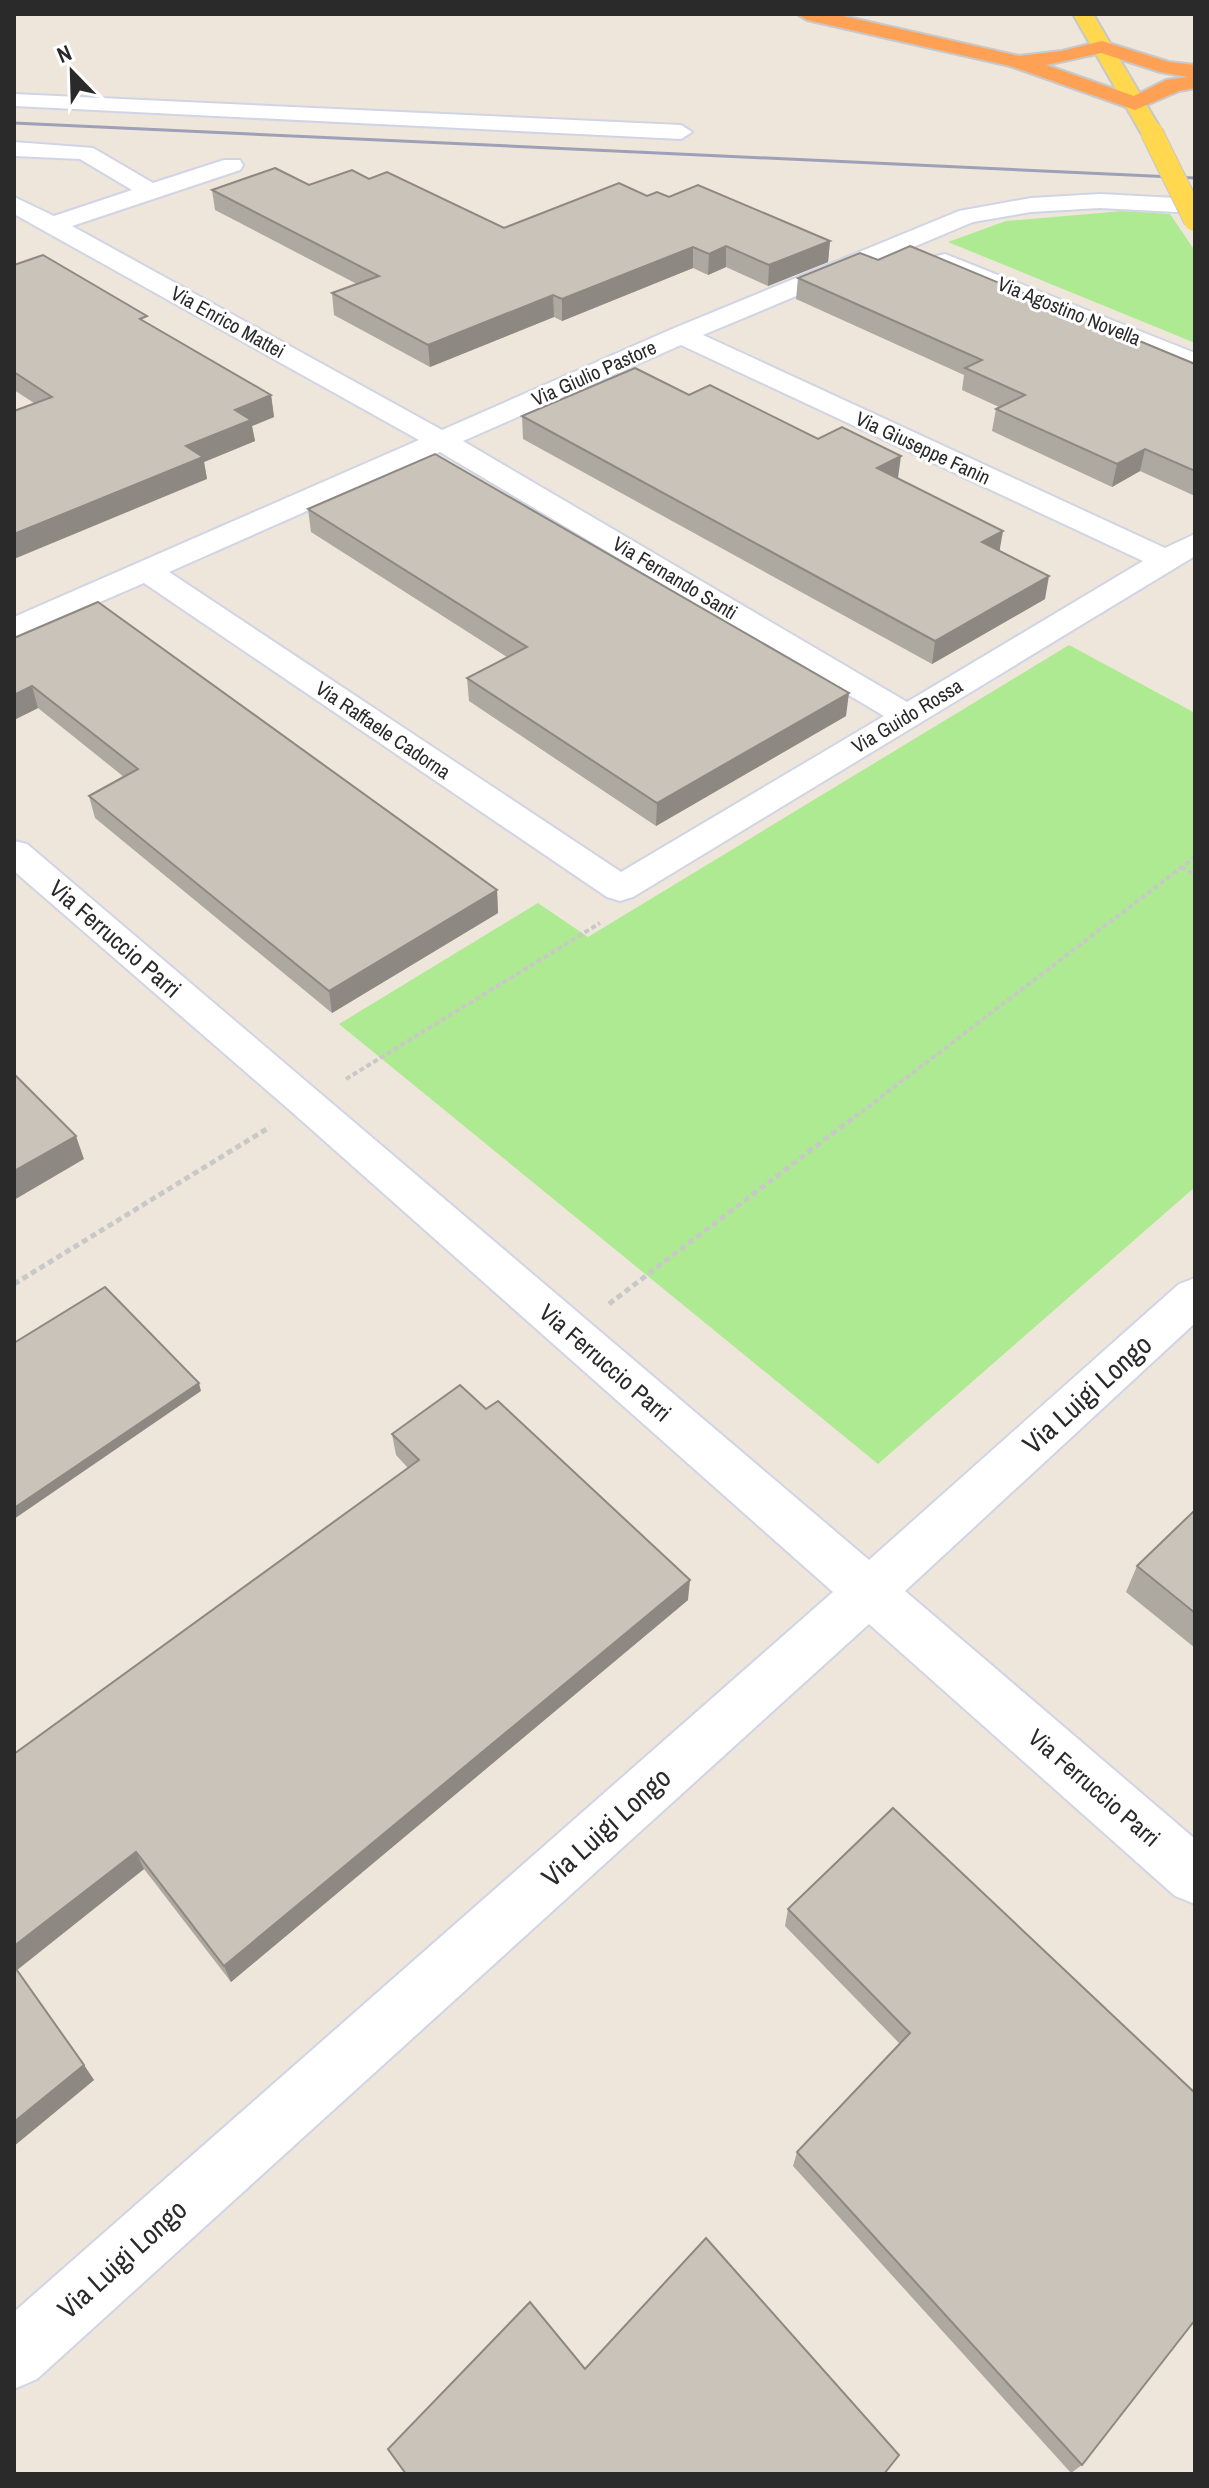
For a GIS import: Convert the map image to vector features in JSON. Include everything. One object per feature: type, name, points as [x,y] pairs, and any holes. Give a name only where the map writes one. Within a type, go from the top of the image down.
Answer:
[{"type":"highway","points":[[807,14],[1016,61],[1135,104],[1174,85],[1195,82]]},
{"type":"highway","points":[[1016,61],[1062,57],[1102,47],[1167,68],[1195,71]]},
{"type":"main road","points":[[1084,15],[1152,133],[1195,220]]},
{"type":"street","points":[[14,100],[681,132]]},
{"type":"street","points":[[14,149],[85,153],[151,192]]},
{"type":"street","points":[[51,225],[232,165]]},
{"type":"street","name":"Via Giulio Pastore","points":[[14,629],[681,335],[897,234],[967,216],[1031,205],[1100,201],[1195,206]]},
{"type":"street","name":"Via Enrico Mattei","points":[[14,204],[442,441]]},
{"type":"street","name":"Via Agostino Novella","points":[[897,234],[1195,362]]},
{"type":"street","name":"Via Giuseppe Fanin","points":[[681,335],[1166,560]]},
{"type":"street","name":"Via Fernando Santi","points":[[442,441],[908,716]]},
{"type":"street","name":"Via Guido Rossa","points":[[620,889],[1195,543]]},
{"type":"street","name":"Via Raffaele Cadorna","points":[[146,571],[620,889]]},
{"type":"street","name":"Via Ferruccio Parri","points":[[14,852],[308,1103],[1195,1876]]},
{"type":"street","name":"Via Luigi Longo","points":[[14,2356],[869,1592],[1195,1296]]},
{"type":"path","points":[[570,1334],[1195,857]]},
{"type":"path","points":[[1181,867],[1195,875]]},
{"type":"path","points":[[14,1284],[609,917],[620,889]]},
{"type":"green space","points":[[1123,211],[1170,214],[1195,251],[1195,343],[948,242],[1006,221]]},
{"type":"green space","points":[[1069,645],[1195,713],[1195,1187],[878,1464],[339,1024],[538,903],[588,937]]},
{"type":"building","points":[[275,168],[309,185],[352,170],[369,179],[387,172],[504,228],[619,183],[647,196],[657,192],[669,197],[698,185],[830,241],[769,265],[726,246],[709,254],[693,247],[562,299],[553,295],[428,345],[332,293],[379,276],[212,190]]},
{"type":"building","points":[[910,246],[1195,364],[1195,471],[1145,449],[1117,464],[996,409],[1025,395],[965,368],[982,360],[798,278],[860,253],[878,260]]},
{"type":"building","points":[[43,255],[147,316],[140,319],[271,395],[235,410],[251,420],[186,446],[203,457],[14,534],[14,411],[52,397],[14,372],[14,265]]},
{"type":"building","points":[[635,368],[689,395],[710,385],[818,439],[842,427],[901,456],[877,468],[1003,531],[982,542],[1049,576],[935,641],[522,416]]},
{"type":"building","points":[[435,454],[849,693],[657,803],[467,678],[527,647],[308,509]]},
{"type":"building","points":[[98,602],[497,890],[329,991],[89,796],[138,769],[32,686],[14,695],[14,638]]},
{"type":"building","points":[[14,1074],[76,1136],[14,1171]]},
{"type":"building","points":[[105,1287],[199,1383],[14,1508],[14,1343]]},
{"type":"building","points":[[460,1385],[486,1409],[498,1401],[690,1580],[224,1966],[136,1852],[14,1946],[14,1754],[419,1460],[392,1434]]},
{"type":"building","points":[[1195,1510],[1195,1613],[1137,1566]]},
{"type":"building","points":[[893,1808],[1195,2093],[1195,2320],[1082,2465],[797,2152],[910,2033],[788,1909]]},
{"type":"building","points":[[14,1966],[84,2065],[14,2122]]},
{"type":"building","points":[[706,2238],[899,2455],[884,2474],[406,2474],[388,2449],[530,2302],[585,2369]]},
{"type":"railway","points":[[14,123],[1195,178]]}]
